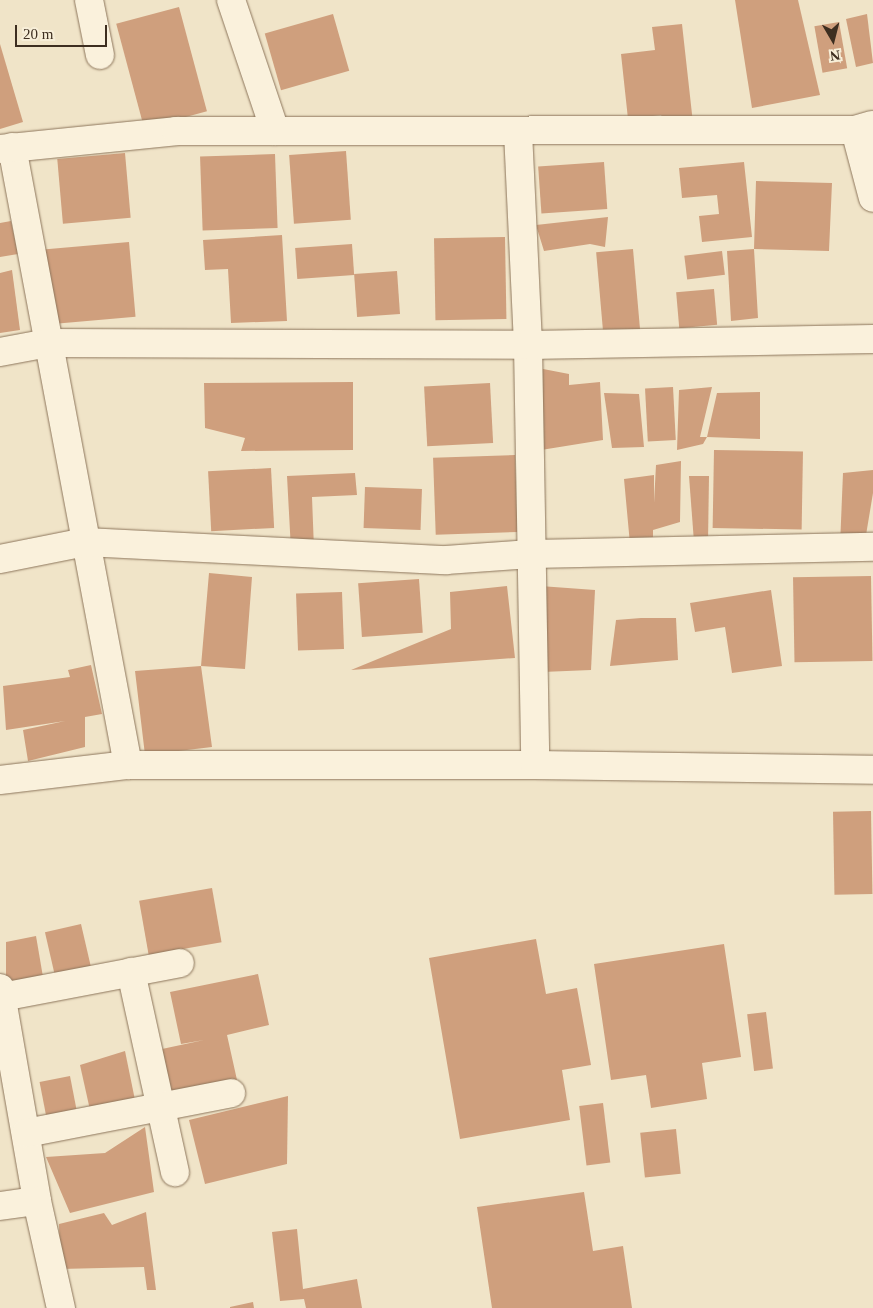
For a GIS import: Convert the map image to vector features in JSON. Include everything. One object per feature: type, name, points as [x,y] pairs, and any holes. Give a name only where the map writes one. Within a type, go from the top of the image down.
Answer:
[{"type":"street","points":[[88,0],[100,55]]},
{"type":"street","points":[[231,0],[275,131]]},
{"type":"street","points":[[128,765],[48,343],[6,148],[176,131],[518,132],[867,128],[873,198]]},
{"type":"street","points":[[518,132],[528,346],[535,765]]},
{"type":"street","points":[[0,352],[48,343],[528,346],[873,339]]},
{"type":"street","points":[[0,559],[85,542],[446,560],[531,554],[873,547]]},
{"type":"street","points":[[0,780],[128,765],[535,765],[873,770]]},
{"type":"street","points":[[61,1308],[37,1201],[1,993],[180,963]]},
{"type":"street","points":[[131,972],[163,1106],[175,1172]]},
{"type":"street","points":[[26,1133],[231,1093]]},
{"type":"street","points":[[0,1206],[37,1201]]},
{"type":"building","points":[[735,0],[798,0],[820,95],[752,108]]},
{"type":"building","points":[[179,7],[207,111],[144,128],[116,24]]},
{"type":"building","points":[[333,14],[349,71],[281,90],[265,34]]},
{"type":"building","points":[[867,14],[873,63],[856,67],[846,19]]},
{"type":"building","points":[[839,22],[847,68],[823,73],[814,26]]},
{"type":"building","points":[[682,24],[693,123],[668,126],[661,115],[628,119],[621,54],[655,50],[652,27]]},
{"type":"building","points":[[0,44],[23,122],[0,129]]},
{"type":"building","points":[[346,151],[351,220],[294,224],[289,155]]},
{"type":"building","points":[[125,153],[131,218],[63,224],[57,159]]},
{"type":"building","points":[[275,154],[278,228],[203,231],[200,157]]},
{"type":"building","points":[[604,162],[607,209],[541,213],[538,167]]},
{"type":"building","points":[[744,162],[752,237],[702,242],[699,216],[719,214],[717,195],[682,198],[679,168]]},
{"type":"building","points":[[756,181],[832,183],[829,251],[754,249]]},
{"type":"building","points":[[608,217],[605,247],[590,244],[544,251],[536,225]]},
{"type":"building","points":[[11,221],[18,254],[0,257],[0,223]]},
{"type":"building","points":[[282,235],[287,321],[231,323],[228,269],[205,270],[203,240]]},
{"type":"building","points":[[505,237],[506,319],[435,320],[434,238]]},
{"type":"building","points":[[129,242],[136,317],[50,324],[43,249]]},
{"type":"building","points":[[352,244],[354,275],[297,279],[295,248]]},
{"type":"building","points":[[633,249],[640,333],[603,336],[596,252]]},
{"type":"building","points":[[754,249],[758,318],[731,321],[727,251]]},
{"type":"building","points":[[722,251],[725,275],[687,279],[684,256]]},
{"type":"building","points":[[12,270],[20,330],[0,333],[0,273]]},
{"type":"building","points":[[397,271],[400,314],[357,317],[354,274]]},
{"type":"building","points":[[714,289],[717,325],[679,328],[676,292]]},
{"type":"building","points":[[538,368],[569,374],[569,385],[600,382],[603,440],[541,450]]},
{"type":"building","points":[[353,382],[353,450],[241,451],[245,438],[205,428],[204,383]]},
{"type":"building","points":[[490,383],[493,443],[427,446],[424,386]]},
{"type":"building","points":[[673,387],[676,440],[648,441],[645,388]]},
{"type":"building","points":[[712,387],[700,437],[707,437],[703,444],[677,450],[679,390]]},
{"type":"building","points":[[760,392],[760,439],[707,437],[717,393]]},
{"type":"building","points":[[604,393],[639,394],[644,447],[612,448]]},
{"type":"building","points":[[714,450],[803,452],[802,530],[713,528]]},
{"type":"building","points":[[515,455],[518,532],[436,535],[433,458]]},
{"type":"building","points":[[681,461],[680,522],[653,530],[653,538],[630,544],[624,479],[654,475],[654,503],[656,465]]},
{"type":"building","points":[[271,468],[274,528],[211,531],[208,471]]},
{"type":"building","points":[[873,470],[873,493],[865,541],[840,546],[843,473]]},
{"type":"building","points":[[355,473],[357,495],[312,497],[314,549],[291,550],[287,476]]},
{"type":"building","points":[[689,476],[709,476],[708,542],[694,542]]},
{"type":"building","points":[[365,487],[422,489],[421,530],[364,528]]},
{"type":"building","points":[[209,573],[252,577],[245,669],[201,666]]},
{"type":"building","points":[[871,576],[872,661],[794,662],[793,577]]},
{"type":"building","points":[[419,579],[423,633],[362,637],[358,583]]},
{"type":"building","points":[[507,586],[515,658],[351,670],[451,629],[450,592]]},
{"type":"building","points":[[540,586],[595,590],[591,670],[542,672]]},
{"type":"building","points":[[771,590],[782,666],[732,673],[725,627],[695,632],[690,603]]},
{"type":"building","points":[[342,592],[344,649],[298,651],[296,594]]},
{"type":"building","points":[[676,618],[678,660],[610,666],[616,620]]},
{"type":"building","points":[[91,665],[102,714],[85,717],[85,747],[28,761],[23,730],[65,721],[6,730],[3,686],[70,677],[68,670]]},
{"type":"building","points":[[201,666],[212,747],[145,755],[135,671]]},
{"type":"building","points":[[871,811],[872,894],[834,895],[833,812]]},
{"type":"building","points":[[212,888],[222,942],[149,955],[139,901]]},
{"type":"building","points":[[81,924],[91,969],[55,977],[45,932]]},
{"type":"building","points":[[36,936],[43,977],[6,987],[6,942]]},
{"type":"building","points":[[536,939],[546,994],[577,988],[591,1065],[562,1070],[570,1120],[460,1139],[429,958]]},
{"type":"building","points":[[724,944],[741,1057],[702,1063],[707,1099],[651,1108],[646,1075],[611,1080],[594,964]]},
{"type":"building","points":[[258,974],[269,1025],[227,1035],[237,1080],[172,1094],[162,1049],[204,1040],[181,1044],[170,992]]},
{"type":"building","points":[[766,1012],[773,1069],[754,1071],[747,1014]]},
{"type":"building","points":[[125,1051],[136,1105],[90,1110],[80,1065]]},
{"type":"building","points":[[70,1076],[78,1117],[48,1123],[40,1082]]},
{"type":"building","points":[[288,1096],[287,1164],[205,1184],[189,1120]]},
{"type":"building","points":[[603,1103],[610,1163],[586,1165],[579,1106]]},
{"type":"building","points":[[145,1127],[154,1192],[70,1213],[46,1157],[105,1153]]},
{"type":"building","points":[[676,1129],[681,1174],[645,1178],[640,1133]]},
{"type":"building","points":[[584,1192],[593,1251],[623,1246],[632,1308],[492,1308],[477,1207]]},
{"type":"building","points":[[146,1212],[156,1290],[147,1290],[144,1267],[60,1269],[59,1224],[104,1213],[112,1225]]},
{"type":"building","points":[[297,1229],[303,1289],[357,1279],[362,1308],[306,1308],[304,1299],[280,1301],[272,1232]]},
{"type":"building","points":[[253,1302],[254,1308],[230,1308],[230,1307]]}]
